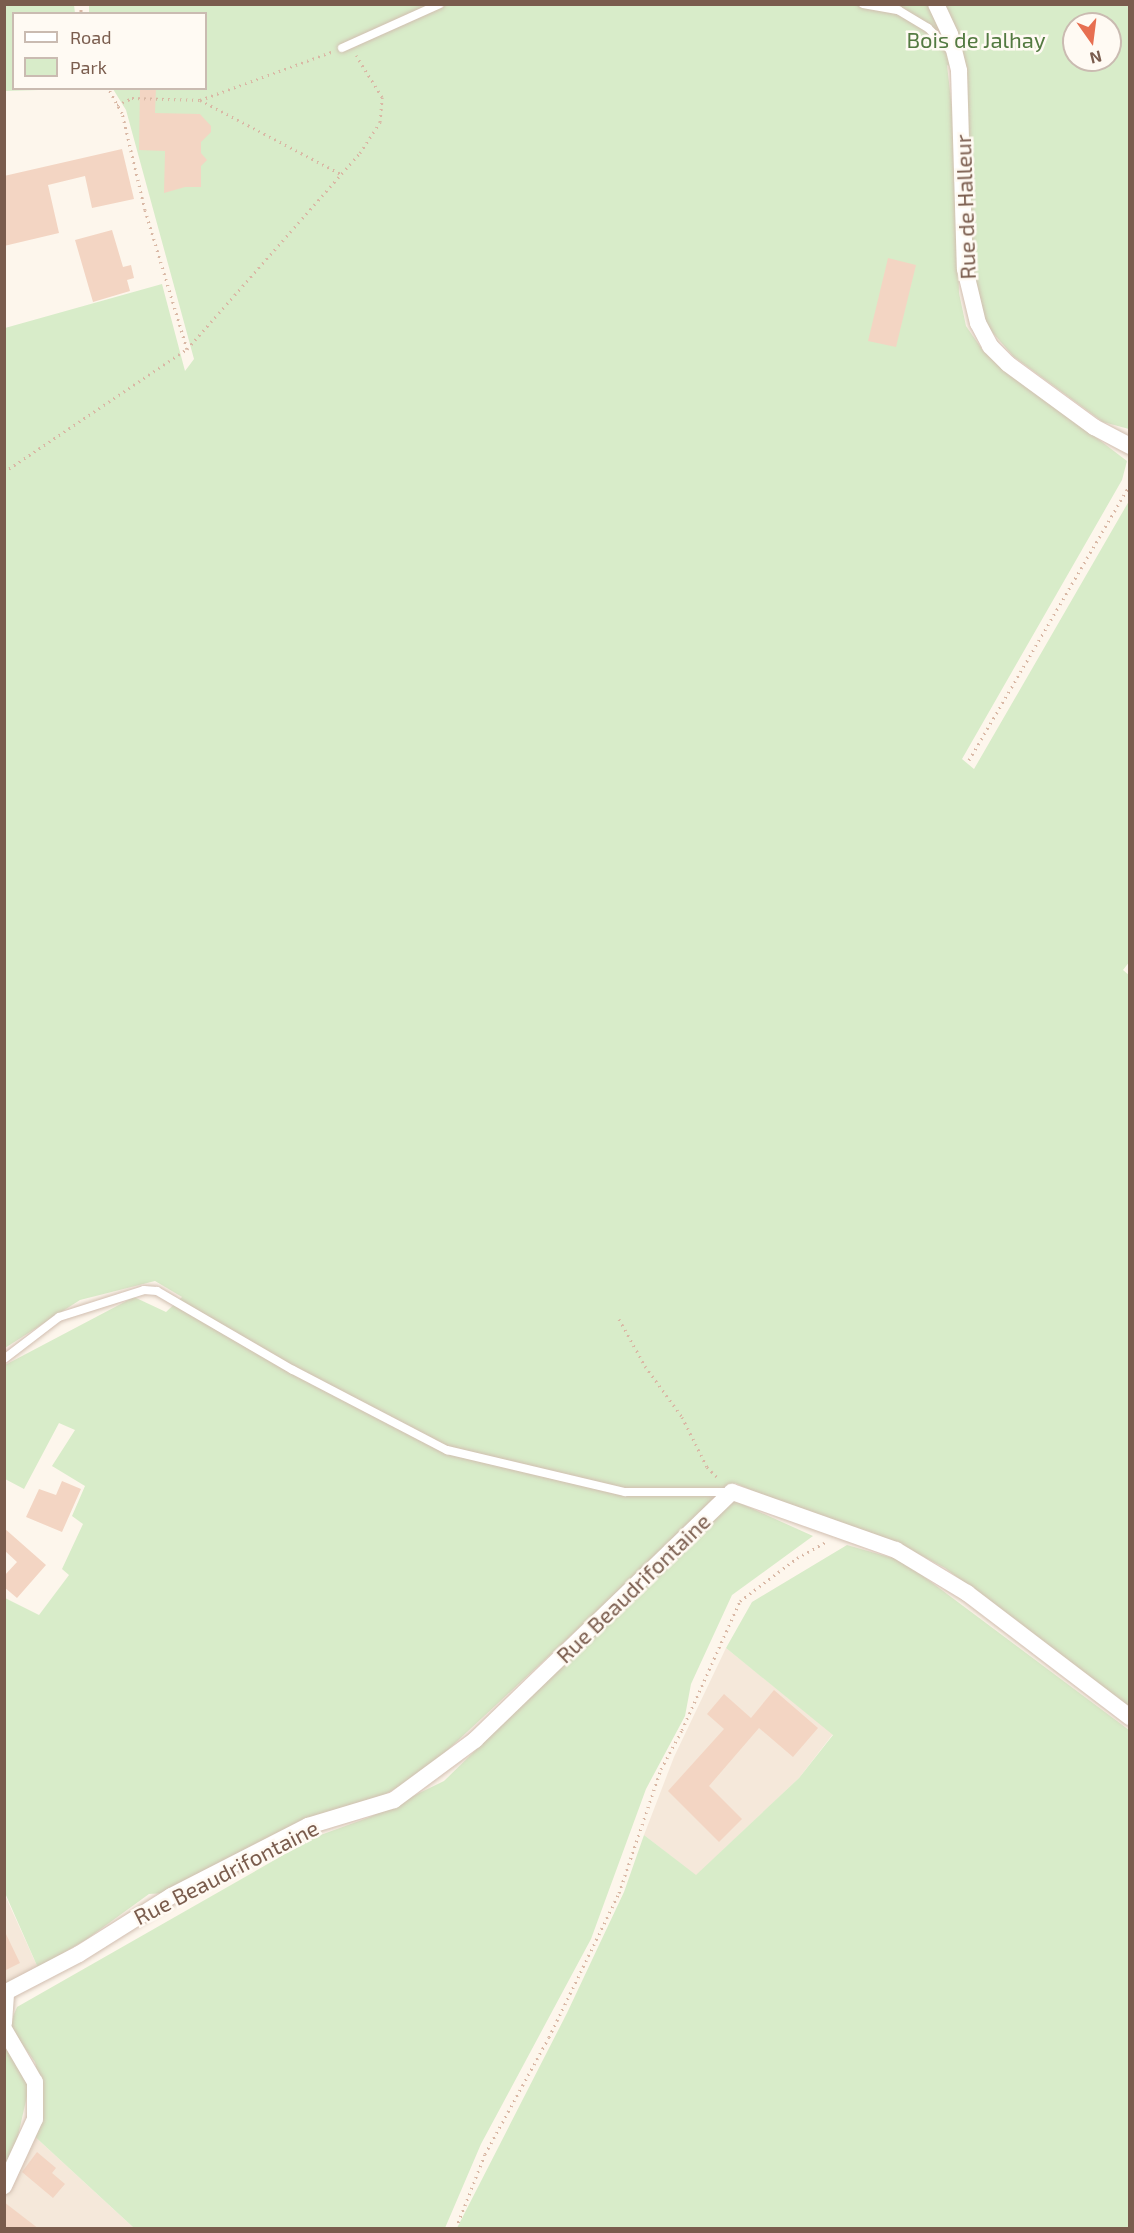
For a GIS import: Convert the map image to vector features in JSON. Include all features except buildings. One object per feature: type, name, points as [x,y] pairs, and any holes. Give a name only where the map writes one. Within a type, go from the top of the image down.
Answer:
[{"type":"street","name":"Rue de Halleur","points":[[936,4],[955,56],[962,106],[965,269],[969,297],[978,323],[990,346],[1008,364],[1094,427],[1130,446]]},
{"type":"street","name":"Rue Beaudrifontaine","points":[[4,2024],[6,1992],[79,1954],[171,1896],[308,1826],[394,1800],[475,1740],[732,1492],[841,1534],[896,1550],[967,1593],[1130,1717]]},
{"type":"street","points":[[4,2029],[35,2082],[35,2119],[4,2186]]},
{"type":"lane","points":[[342,48],[440,4]]},
{"type":"lane","points":[[864,4],[898,10],[928,28],[955,56]]},
{"type":"lane","name":"Rue Beaudrifontaine","points":[[4,1359],[59,1317],[144,1290],[157,1291],[293,1370],[447,1450],[625,1492],[732,1492]]},
{"type":"path","points":[[4,472],[187,349],[341,174],[380,122],[382,97],[358,56],[342,48],[200,100],[132,98],[117,105]]},
{"type":"path","points":[[109,90],[117,105],[187,349]]},
{"type":"path","points":[[200,100],[341,174]]},
{"type":"path","points":[[969,760],[1130,484]]},
{"type":"path","points":[[619,1318],[645,1366],[682,1417],[707,1467],[732,1492]]},
{"type":"path","points":[[456,2229],[485,2154],[549,2037],[619,1893],[661,1768],[682,1730],[740,1601],[797,1558],[841,1534]]},
{"type":"shaded area","points":[[726,1648],[833,1734],[799,1778],[696,1876],[644,1835],[674,1757]]},
{"type":"shaded area","points":[[4,1893],[38,1968],[4,1987]]},
{"type":"shaded area","points":[[31,2133],[134,2228],[5,2228],[4,2188]]},
{"type":"green space","points":[[4,5],[74,5],[75,12],[12,12],[12,90],[39,90],[5,91]]},
{"type":"green space","name":"Bois de Jalhay","points":[[89,5],[1129,5],[1129,429],[1103,422],[1013,356],[979,317],[970,275],[962,73],[947,65],[954,126],[959,293],[966,326],[984,352],[1127,461],[1122,480],[962,759],[974,769],[1129,501],[1130,961],[1123,970],[1130,976],[1129,1708],[945,1568],[907,1548],[817,1519],[735,1483],[424,1772],[379,1798],[164,1893],[149,1894],[87,1939],[38,1968],[5,1893],[5,1598],[39,1615],[69,1575],[62,1569],[83,1524],[72,1516],[85,1486],[52,1466],[75,1430],[59,1423],[24,1489],[5,1479],[5,1365],[134,1297],[166,1312],[182,1297],[155,1281],[80,1300],[5,1348],[5,328],[162,284],[185,371],[194,359],[126,110],[114,90],[207,90],[207,12],[89,12]]},
{"type":"green space","points":[[733,1500],[813,1536],[732,1595],[691,1684],[685,1716],[646,1789],[591,1939],[481,2144],[445,2228],[134,2228],[31,2133],[43,2099],[35,2062],[9,2026],[17,2007],[315,1837],[370,1817],[444,1781]]},
{"type":"green space","points":[[847,1545],[903,1561],[1129,1730],[1129,2228],[457,2228],[567,2013],[624,1892],[644,1835],[696,1875],[799,1778],[833,1735],[726,1648],[752,1602]]},
{"type":"green space","points":[[5,2047],[30,2083],[17,2140],[5,2167]]}]
